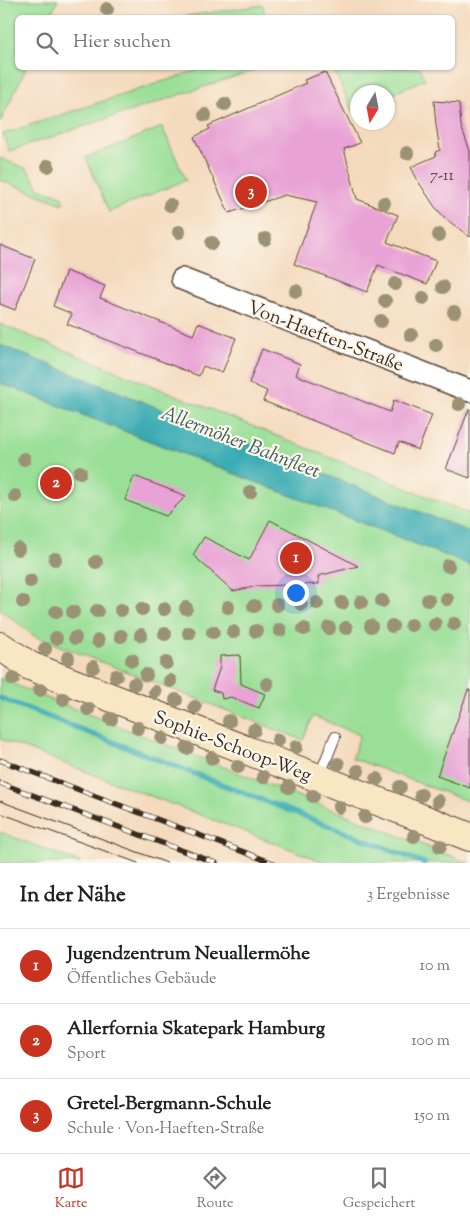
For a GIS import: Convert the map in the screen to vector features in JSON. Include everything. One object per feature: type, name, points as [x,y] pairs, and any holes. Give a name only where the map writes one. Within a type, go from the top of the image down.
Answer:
[{"type":"street","name":"Von-Haeften-Straße","points":[[182,278],[470,392]]},
{"type":"street","name":"Sophie-Schoop-Weg","points":[[0,646],[30,666],[470,837]]},
{"type":"lane","points":[[319,778],[334,737]]},
{"type":"green space","points":[[0,0],[58,0],[51,15],[15,15],[15,70],[25,70],[0,123]]},
{"type":"green space","points":[[263,5],[265,15],[194,15]]},
{"type":"green space","points":[[198,70],[255,70],[9,151],[3,134]]},
{"type":"green space","points":[[334,70],[421,70],[425,79],[395,93],[395,85],[350,85],[350,105]]},
{"type":"green space","points":[[162,127],[186,180],[109,212],[86,158]]},
{"type":"green space","points":[[0,158],[27,169],[39,188],[62,196],[63,204],[0,180]]},
{"type":"green space","points":[[0,324],[470,514],[470,532],[0,345]]},
{"type":"green space","points":[[0,383],[470,565],[470,802],[352,758],[360,735],[313,716],[303,740],[34,636],[0,609]]},
{"type":"green space","points":[[0,678],[469,863],[327,863],[0,739]]},
{"type":"green space","points":[[0,832],[81,863],[0,863]]},
{"type":"water","name":"Allermöher Bahnfleet","points":[[0,345],[470,532],[470,565],[0,383]]},
{"type":"building","points":[[325,72],[350,123],[350,130],[354,130],[360,143],[344,149],[357,199],[398,215],[387,242],[436,261],[427,284],[378,265],[367,292],[294,264],[317,202],[285,195],[229,213],[194,137],[210,129],[208,126],[306,83],[304,80]]},
{"type":"building","points":[[434,101],[459,103],[461,126],[470,151],[470,237],[446,219],[435,207],[411,167],[436,156],[435,152],[440,150]]},
{"type":"building","points":[[0,245],[35,259],[15,310],[0,304]]},
{"type":"building","points":[[66,271],[105,286],[100,298],[193,335],[198,323],[236,338],[222,373],[203,366],[199,376],[67,324],[72,314],[53,306]]},
{"type":"building","points":[[262,349],[300,364],[296,375],[390,412],[394,400],[432,415],[418,450],[399,442],[395,453],[263,401],[267,391],[249,383]]},
{"type":"building","points":[[470,409],[470,478],[446,469]]},
{"type":"building","points":[[134,476],[186,496],[166,516],[125,500]]},
{"type":"building","points":[[270,520],[358,566],[318,576],[319,584],[258,586],[233,591],[193,555],[204,537],[249,560]]},
{"type":"building","points":[[240,655],[241,684],[265,694],[259,708],[231,697],[222,699],[221,693],[212,690],[220,667],[220,656]]},
{"type":"building","points":[[468,690],[470,690],[470,788],[437,776]]},
{"type":"waterway","points":[[0,698],[424,863]]},
{"type":"tram line","points":[[0,801],[167,863]]},
{"type":"tram line","points":[[0,813],[138,863]]},
{"type":"railway","points":[[0,760],[273,863]]},
{"type":"railway","points":[[0,783],[216,863]]},
{"type":"place","name":"Gretel-Bergmann-Schule","points":[[251,192]]},
{"type":"place","name":"Allerfornia Skatepark Hamburg","points":[[56,483]]},
{"type":"place","name":"Jugendzentrum Neuallermöhe","points":[[296,558]]}]
